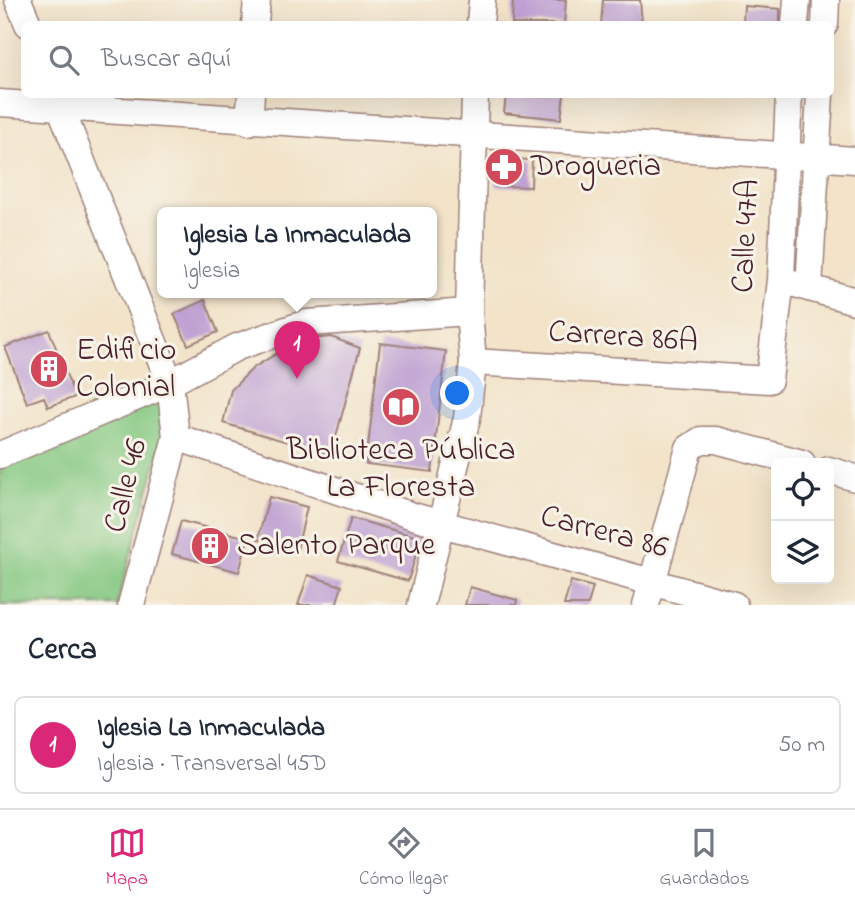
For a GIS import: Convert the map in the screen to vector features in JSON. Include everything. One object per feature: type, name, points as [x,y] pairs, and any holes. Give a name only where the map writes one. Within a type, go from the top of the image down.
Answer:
[{"type":"street","points":[[18,0],[27,21]]},
{"type":"street","points":[[256,21],[257,0]]},
{"type":"street","points":[[480,21],[482,0]]},
{"type":"street","points":[[795,21],[797,0]]},
{"type":"street","points":[[825,21],[827,0]]},
{"type":"street","points":[[249,122],[251,98]]},
{"type":"street","points":[[421,605],[467,418],[473,362],[469,312],[475,98]]},
{"type":"street","name":"Calle 47A","points":[[769,380],[780,280],[789,98]]},
{"type":"street","name":"Calle 47A","points":[[809,288],[820,98]]},
{"type":"street","points":[[57,101],[170,383]]},
{"type":"street","points":[[0,103],[57,101],[249,122],[855,160]]},
{"type":"street","points":[[780,280],[855,301]]},
{"type":"street","points":[[2,448],[170,383],[237,347],[307,323],[469,312]]},
{"type":"street","name":"Carrera 86A","points":[[473,362],[769,380]]},
{"type":"street","name":"Calle 46","points":[[134,604],[176,437],[170,383]]},
{"type":"street","name":"Carrera 86","points":[[176,437],[649,593],[734,605]]},
{"type":"street","points":[[649,593],[690,448],[701,440],[716,440],[784,458]]},
{"type":"street","points":[[834,472],[855,478]]},
{"type":"green space","points":[[149,400],[162,403],[169,416],[117,605],[0,605],[0,465],[111,423],[119,407]]},
{"type":"building","points":[[513,0],[566,0],[564,21],[512,21]]},
{"type":"building","points":[[603,0],[640,0],[642,21],[601,21]]},
{"type":"building","points":[[744,6],[780,9],[780,21],[743,21]]},
{"type":"building","points":[[506,98],[564,98],[561,119],[504,113]]},
{"type":"building","points":[[508,159],[532,160],[531,187],[496,186],[496,169]]},
{"type":"building","points":[[205,300],[218,332],[188,345],[174,314]]},
{"type":"building","name":"Edificio Colonial","points":[[49,330],[75,397],[48,407],[44,397],[27,403],[5,347]]},
{"type":"building","points":[[331,337],[360,348],[331,455],[223,423],[231,390],[253,368],[289,346],[310,339]]},
{"type":"building","points":[[380,343],[446,351],[432,472],[366,464]]},
{"type":"building","points":[[269,497],[307,507],[297,549],[258,539]]},
{"type":"building","points":[[351,518],[421,538],[408,581],[338,561]]},
{"type":"building","name":"Salento Parque","points":[[181,521],[248,538],[239,572],[172,554]]},
{"type":"building","points":[[308,575],[342,586],[336,605],[298,605]]},
{"type":"building","points":[[571,581],[593,587],[588,605],[564,605]]},
{"type":"building","points":[[470,587],[517,600],[516,605],[465,605]]},
{"type":"place","name":"Drogueria","points":[[504,167]]},
{"type":"place","name":"Edificio Colonial","points":[[49,369]]},
{"type":"place","name":"Iglesia La Inmaculada","points":[[297,379]]},
{"type":"place","name":"Biblioteca Pública La Floresta","points":[[401,407]]},
{"type":"place","name":"Salento Parque","points":[[210,546]]}]
